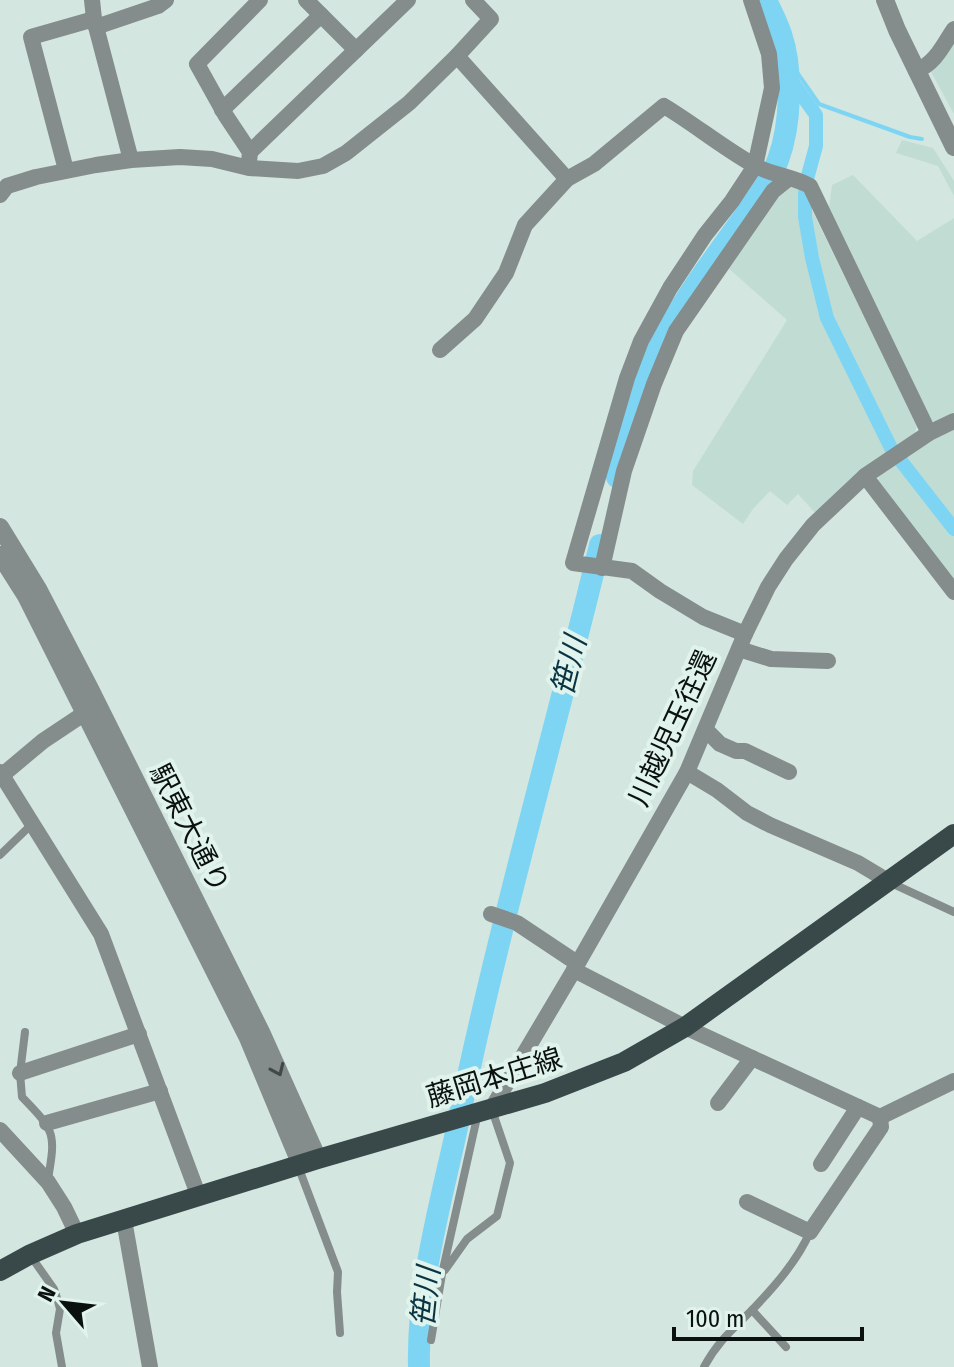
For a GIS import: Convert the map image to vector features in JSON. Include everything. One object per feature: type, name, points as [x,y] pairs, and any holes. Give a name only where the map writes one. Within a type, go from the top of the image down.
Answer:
[{"type":"main road","name":"藤岡本庄線","points":[[0,1271],[77,1234],[545,1093],[600,1073],[685,1027],[954,834]]},
{"type":"street","points":[[92,0],[95,23],[131,160]]},
{"type":"street","points":[[66,170],[31,37],[158,6],[166,0]]},
{"type":"street","points":[[250,160],[197,64],[260,0]]},
{"type":"street","points":[[306,0],[356,50]]},
{"type":"street","points":[[2,187],[66,170],[131,160],[180,157],[250,160],[298,171],[311,170],[335,160],[409,103],[457,56],[491,19],[473,0]]},
{"type":"street","points":[[751,0],[769,54],[772,88],[755,166],[670,288],[641,341],[627,378],[573,563],[632,571],[771,659],[828,661]]},
{"type":"street","points":[[885,0],[954,147]]},
{"type":"street","points":[[250,160],[397,3]]},
{"type":"street","points":[[222,110],[321,15]]},
{"type":"street","points":[[916,71],[935,59],[954,29]]},
{"type":"street","points":[[457,56],[567,179]]},
{"type":"street","points":[[440,350],[475,319],[506,273],[525,225],[567,179],[594,164],[664,106],[755,166],[810,186],[929,433]]},
{"type":"street","points":[[602,568],[624,471],[676,331],[784,177]]},
{"type":"street","name":"川越児玉往還","points":[[482,1111],[576,966],[687,772],[742,642],[768,587],[786,559],[813,525],[865,476],[929,433],[954,421]]},
{"type":"street","points":[[865,476],[954,592]]},
{"type":"street","name":"駅東大通り","points":[[0,527],[38,589],[97,703],[261,1032],[305,1163]]},
{"type":"street","name":"駅東大通り","points":[[0,555],[26,596],[85,713],[248,1038],[305,1163]]},
{"type":"street","points":[[85,713],[43,741],[1,775],[101,934],[199,1197]]},
{"type":"street","points":[[706,730],[720,744],[736,751],[745,751],[789,772]]},
{"type":"street","points":[[687,772],[747,813],[858,863],[888,881]]},
{"type":"street","points":[[491,914],[517,923],[576,966],[685,1027],[880,1117]]},
{"type":"street","points":[[20,1073],[139,1034]]},
{"type":"street","points":[[718,1103],[752,1058]]},
{"type":"street","points":[[880,1117],[954,1081]]},
{"type":"street","points":[[47,1123],[160,1091]]},
{"type":"street","points":[[821,1164],[858,1107]]},
{"type":"street","points":[[747,1202],[810,1232],[881,1127],[880,1117]]},
{"type":"street","points":[[0,1130],[48,1182],[77,1234]]},
{"type":"street","points":[[124,1220],[150,1367]]},
{"type":"lane","points":[[0,855],[31,825]]},
{"type":"lane","points":[[888,881],[954,912]]},
{"type":"lane","points":[[25,1032],[20,1073],[22,1097],[47,1123],[54,1147],[48,1182]]},
{"type":"lane","points":[[442,1274],[467,1239],[497,1216],[510,1163],[482,1111]]},
{"type":"lane","points":[[431,1340],[442,1274],[482,1111]]},
{"type":"lane","points":[[305,1163],[338,1272],[340,1333]]},
{"type":"lane","points":[[704,1367],[728,1332],[785,1273],[810,1232]]},
{"type":"lane","points":[[29,1255],[54,1289],[58,1301],[60,1309],[56,1333],[62,1367]]},
{"type":"lane","points":[[752,1310],[786,1347]]},
{"type":"shaded area","points":[[954,35],[954,114],[930,70]]},
{"type":"shaded area","points":[[902,140],[933,148],[954,181],[954,196],[938,166],[896,153]]},
{"type":"shaded area","points":[[853,175],[917,241],[954,218],[954,412],[934,422],[829,208],[832,185]]},
{"type":"shaded area","points":[[789,186],[804,189],[803,214],[809,253],[824,316],[892,452],[818,516],[798,494],[787,505],[770,491],[743,524],[692,485],[693,471],[787,320],[727,267],[770,203]]},
{"type":"shaded area","points":[[809,204],[917,426],[914,435],[895,448],[828,315],[808,218]]},
{"type":"shaded area","points":[[954,428],[954,523],[904,457]]},
{"type":"shaded area","points":[[898,460],[954,532],[954,584],[877,483],[880,473]]},
{"type":"waterway","name":"笹川","points":[[617,477],[631,422],[657,350],[681,307],[758,197],[778,160],[786,130],[789,80],[781,34],[766,0]]},
{"type":"waterway","points":[[788,69],[796,71],[819,104],[922,139]]},
{"type":"waterway","points":[[788,76],[816,115],[816,146],[807,179]]},
{"type":"waterway","points":[[805,193],[805,217],[812,258],[827,318],[892,450]]},
{"type":"waterway","points":[[901,461],[954,529]]},
{"type":"waterway","name":"笹川","points":[[419,1367],[422,1307],[437,1217],[490,982],[600,545]]}]
